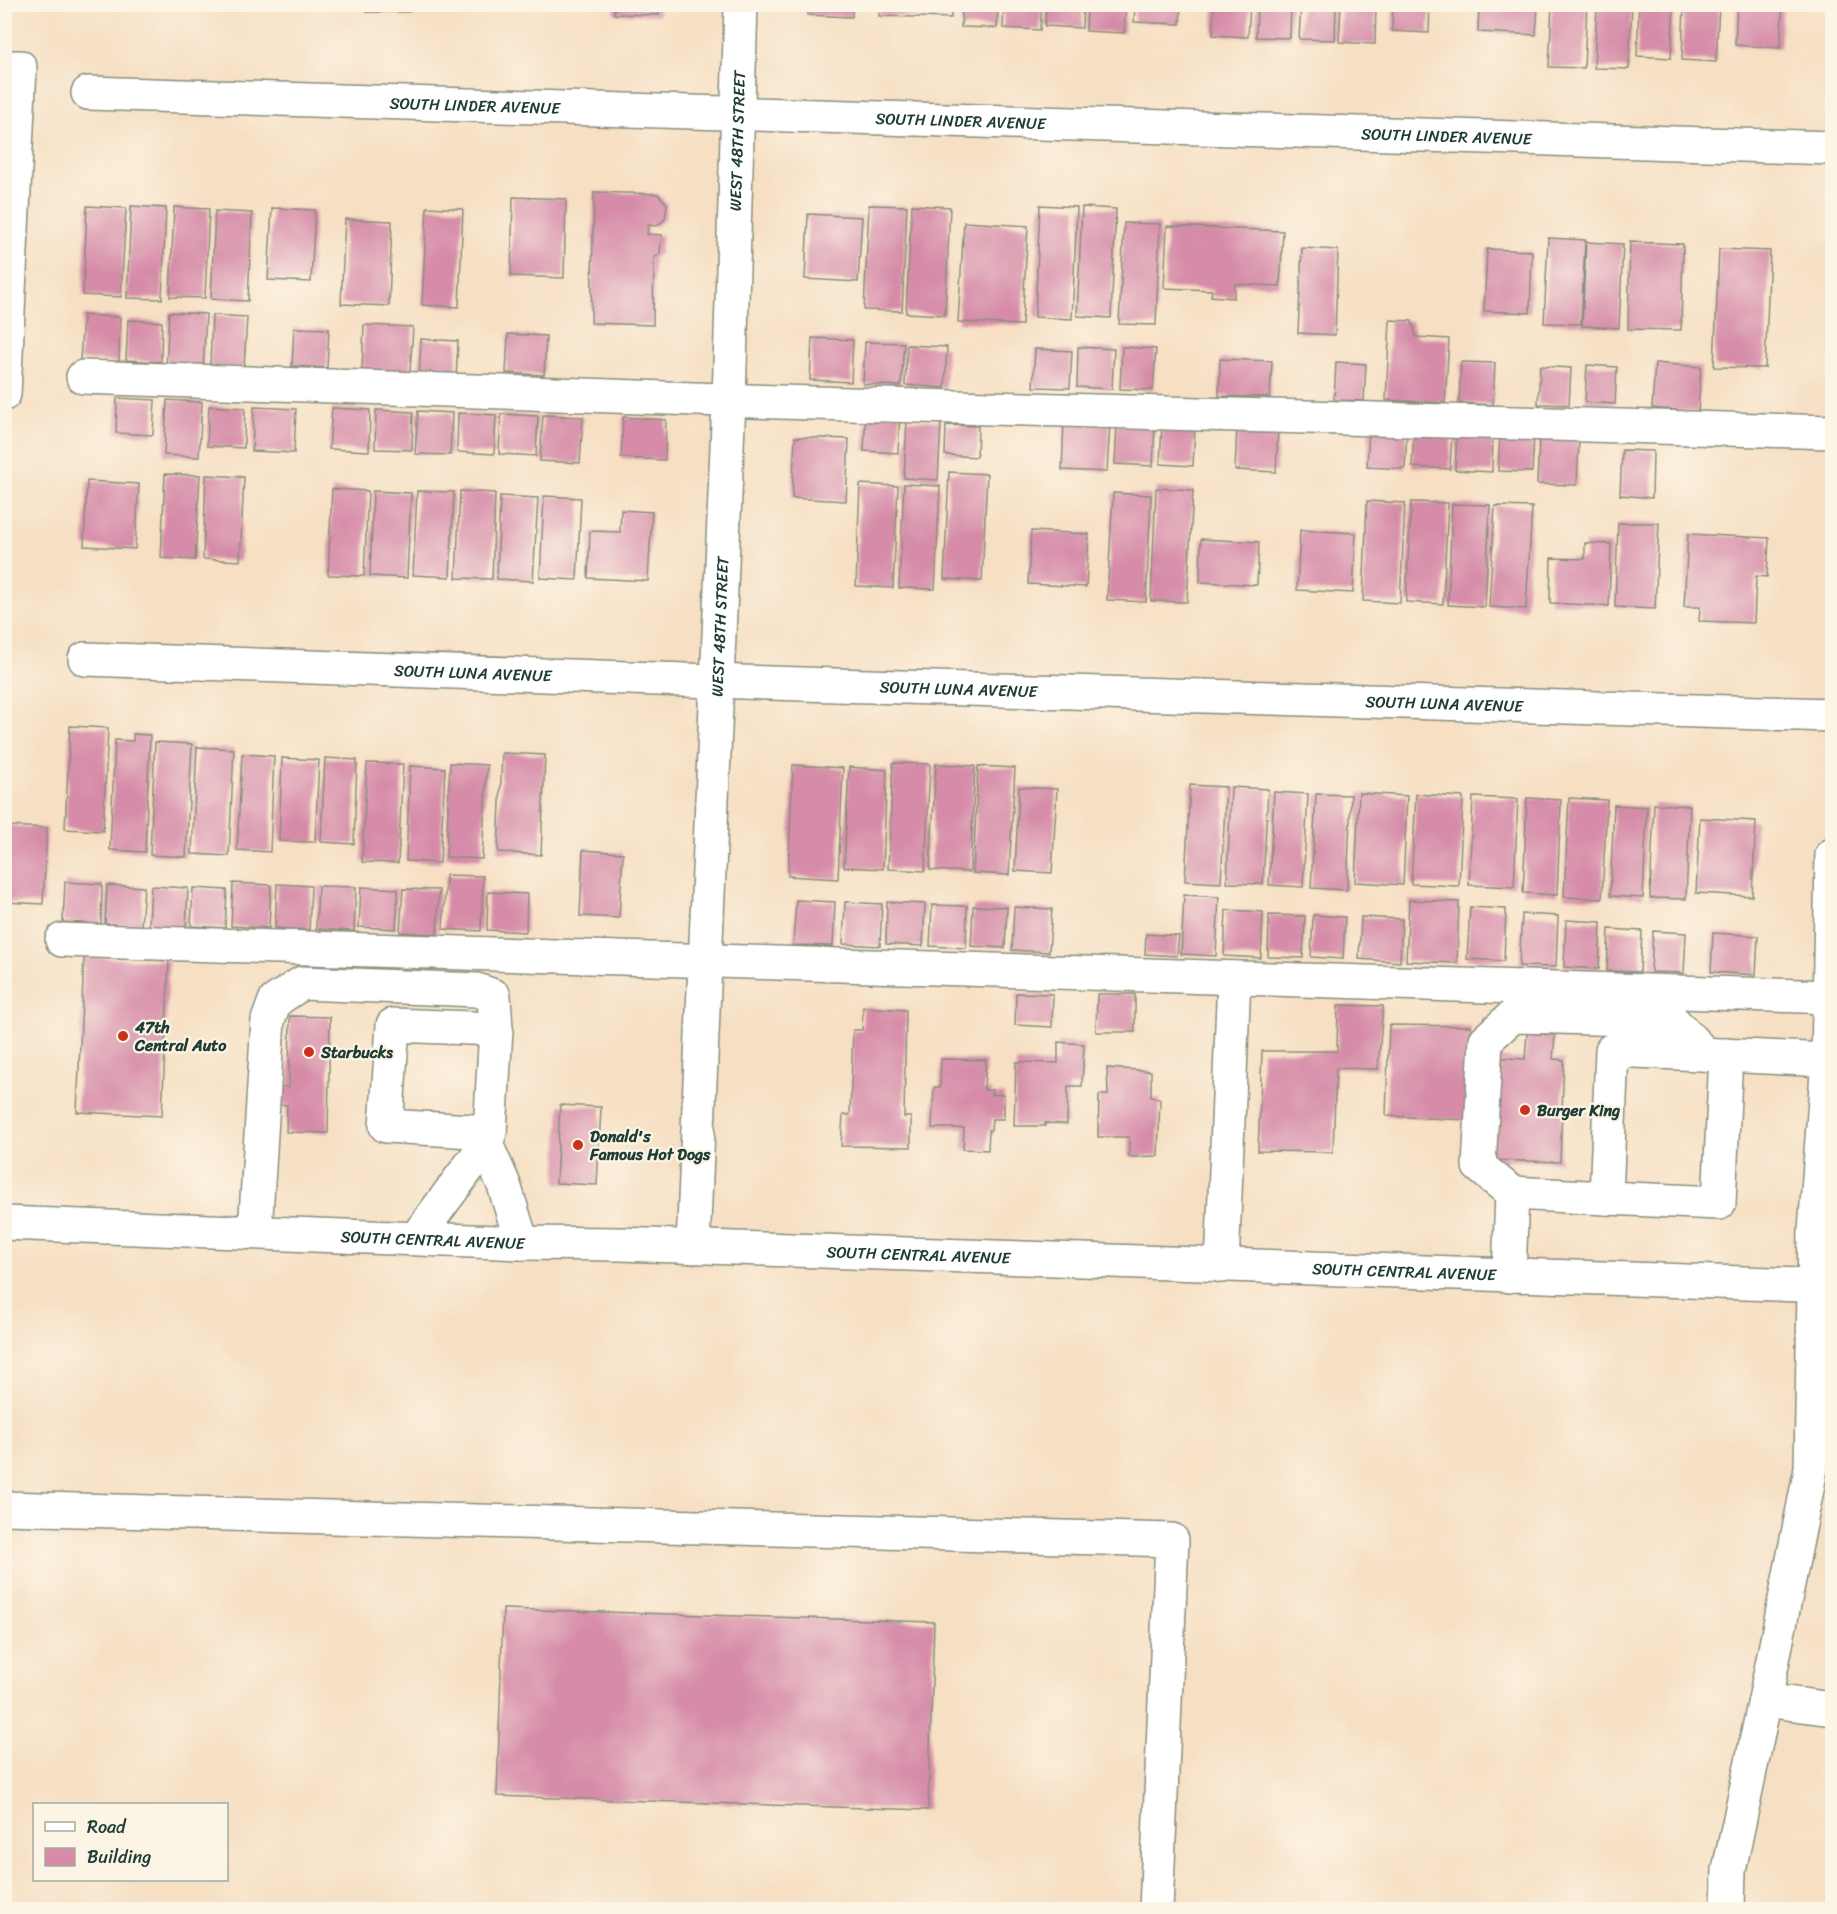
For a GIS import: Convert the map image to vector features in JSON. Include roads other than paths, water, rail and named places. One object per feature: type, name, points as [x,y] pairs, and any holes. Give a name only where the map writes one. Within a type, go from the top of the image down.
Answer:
[{"type":"street","name":"WEST 48TH STREET","points":[[693,1247],[729,400],[741,4]]},
{"type":"street","points":[[4,67],[20,67],[4,394]]},
{"type":"street","name":"SOUTH LINDER AVENUE","points":[[88,93],[1833,148]]},
{"type":"street","points":[[83,377],[729,400],[1833,432]]},
{"type":"street","name":"SOUTH LUNA AVENUE","points":[[85,659],[1833,715]]},
{"type":"street","points":[[1728,1910],[1729,1870],[1811,1469],[1823,1286],[1815,1230],[1828,1060],[1833,855]]},
{"type":"street","points":[[62,940],[1831,997]]},
{"type":"street","points":[[1222,1266],[1234,978]]},
{"type":"street","points":[[255,1232],[268,1020],[274,1001],[302,983],[477,990],[494,996],[496,1029],[488,1138],[522,1243]]},
{"type":"street","points":[[1513,1016],[1672,1020],[1715,1054],[1719,1203],[1512,1193],[1479,1166],[1486,1040],[1513,1016]]},
{"type":"street","points":[[488,1138],[386,1126],[393,1025],[496,1029]]},
{"type":"street","points":[[1606,1198],[1612,1050],[1828,1060]]},
{"type":"street","points":[[416,1238],[488,1138]]},
{"type":"street","points":[[1509,1276],[1512,1193]]},
{"type":"street","name":"SOUTH CENTRAL AVENUE","points":[[4,1223],[522,1243],[1823,1286]]},
{"type":"street","points":[[4,1508],[1172,1540],[1156,1910]]},
{"type":"street","points":[[1765,1700],[1833,1709]]},
{"type":"place","name":"47th Central Auto","points":[[123,1036]]},
{"type":"place","name":"Starbucks","points":[[309,1052]]},
{"type":"place","name":"Burger King","points":[[1525,1110]]},
{"type":"place","name":"Donald's Famous Hot Dogs","points":[[578,1145]]}]
